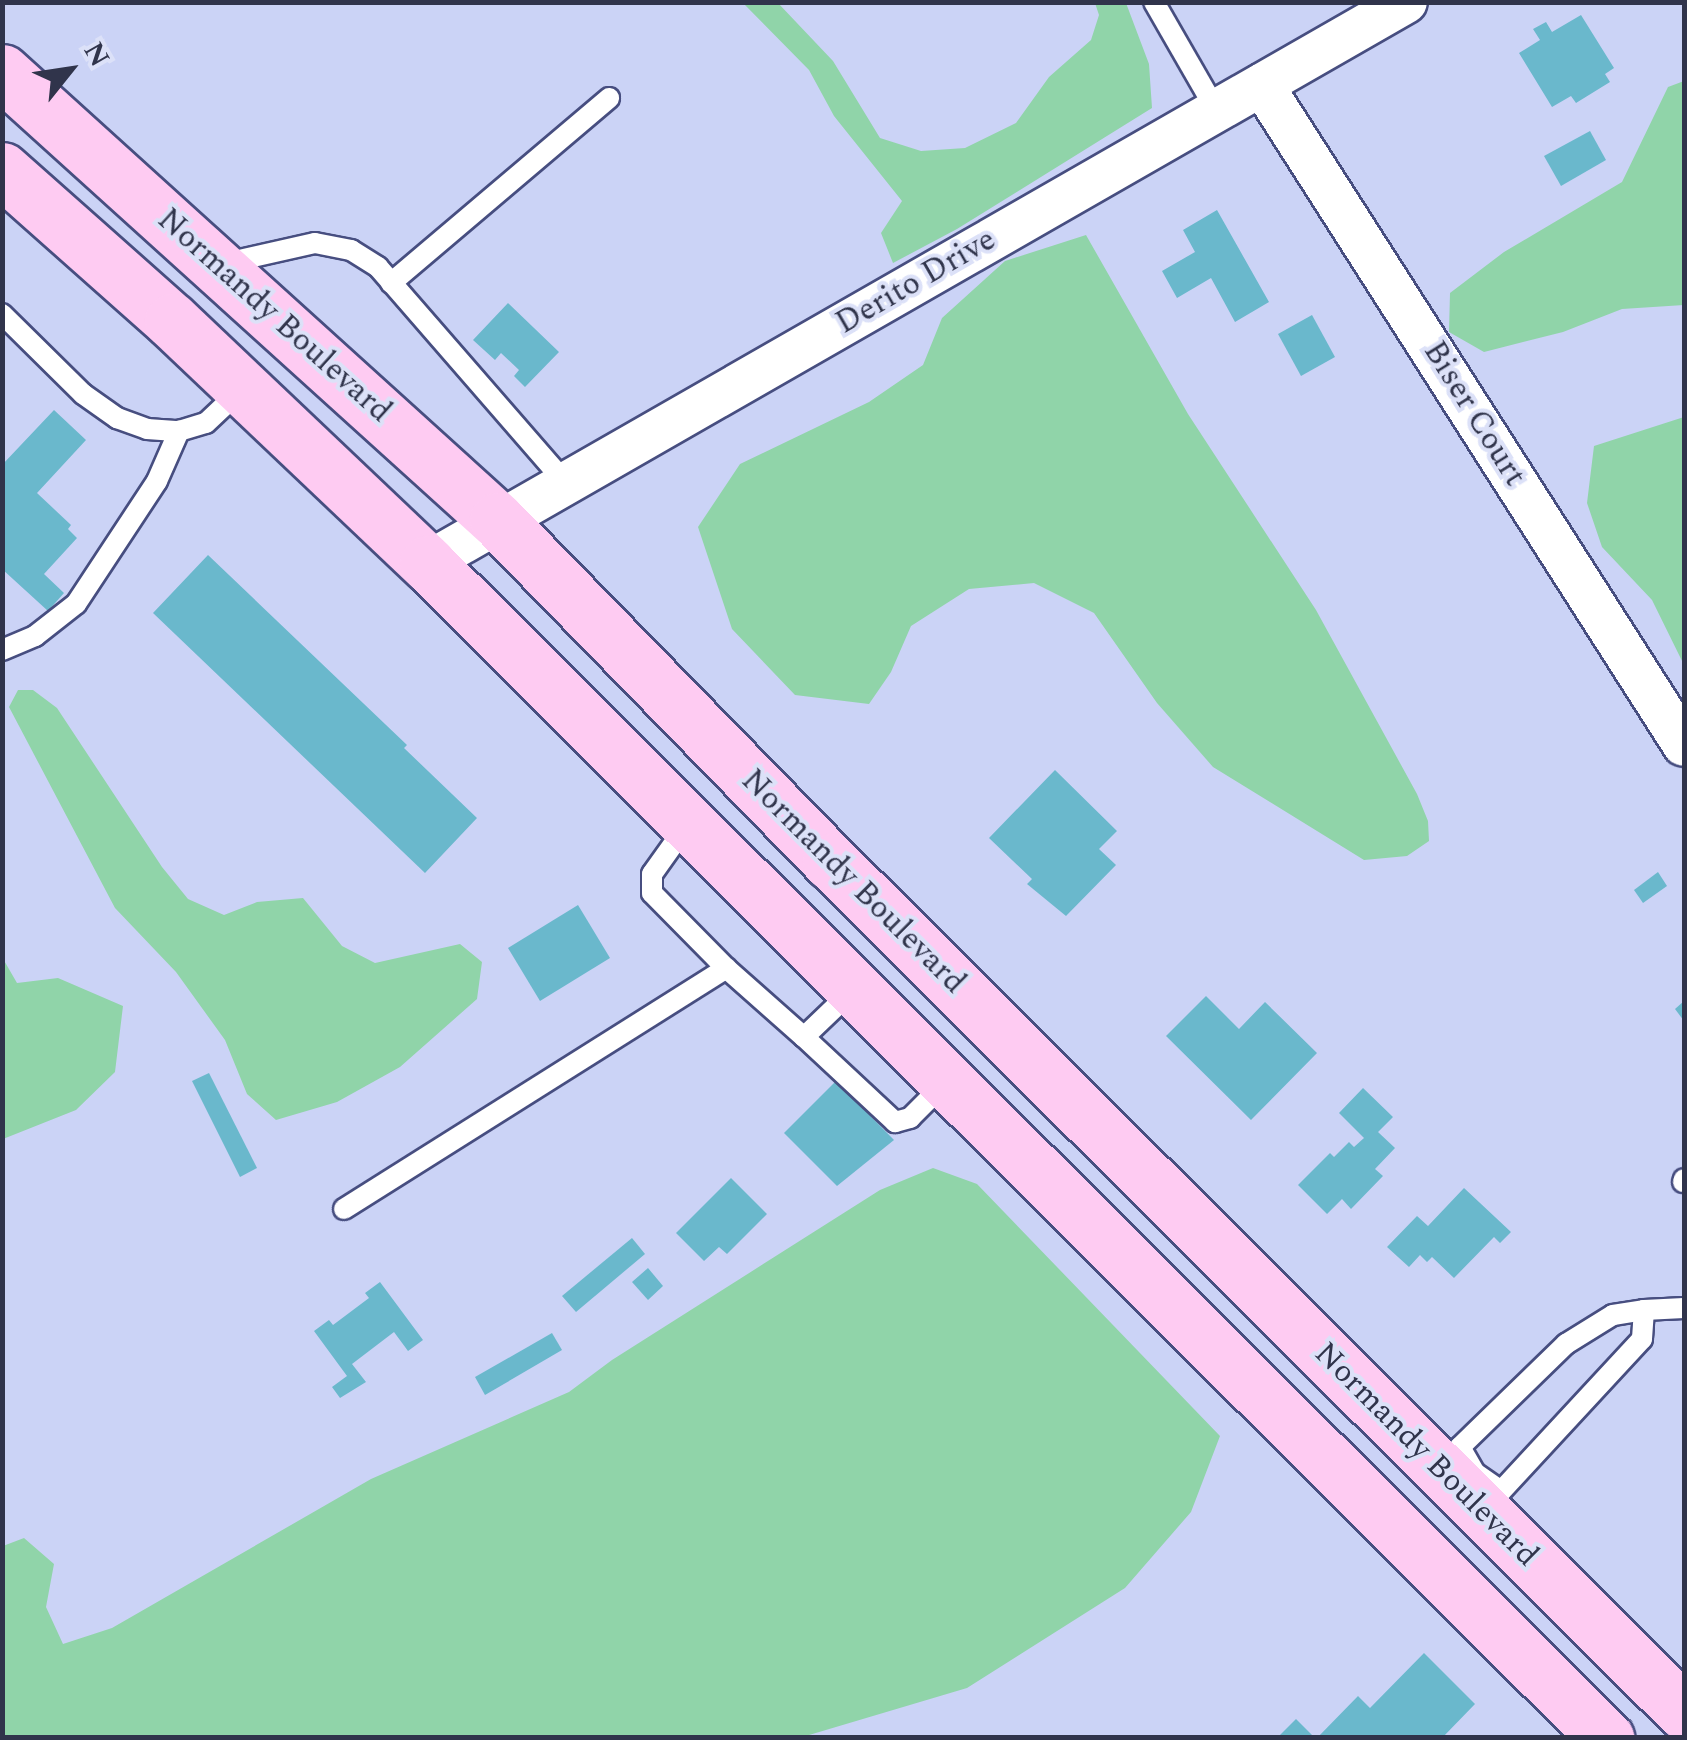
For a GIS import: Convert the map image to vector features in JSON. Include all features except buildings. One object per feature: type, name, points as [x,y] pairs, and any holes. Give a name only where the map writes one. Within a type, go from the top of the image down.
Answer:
[{"type":"main road","name":"Normandy Boulevard","points":[[2,72],[497,520],[958,988],[1468,1481],[1684,1712]]},
{"type":"main road","points":[[8,188],[243,388],[427,564],[1606,1738]]},
{"type":"main road","points":[[929,1062],[958,988]]},
{"type":"main road","points":[[1409,1540],[1468,1481]]},
{"type":"street","name":"Derito Drive","points":[[427,564],[497,520],[1406,2]]},
{"type":"street","name":"Biser Court","points":[[1262,85],[1684,744]]},
{"type":"lane","points":[[1154,2],[1216,110]]},
{"type":"lane","points":[[391,282],[609,98]]},
{"type":"lane","points":[[219,265],[315,243],[351,250],[378,267],[564,482]]},
{"type":"lane","points":[[2,314],[83,394],[116,418],[147,429],[179,431],[206,423],[243,388]]},
{"type":"lane","points":[[2,650],[35,636],[76,604],[156,482],[179,431]]},
{"type":"lane","points":[[688,824],[652,874],[652,893],[726,968],[895,1122],[910,1118],[929,1062]]},
{"type":"lane","points":[[344,1209],[726,968]]},
{"type":"lane","points":[[804,1036],[855,989]]},
{"type":"lane","points":[[1644,1310],[1642,1339],[1501,1491],[1468,1481],[1460,1447],[1566,1344],[1612,1316],[1644,1310],[1684,1308]]},
{"type":"green space","points":[[743,3],[778,3],[833,61],[880,138],[921,151],[965,148],[1016,123],[1049,77],[1091,40],[1099,15],[1095,3],[1126,3],[1149,64],[1152,108],[957,229],[893,263],[881,233],[902,201],[834,116],[809,70]]},
{"type":"green space","points":[[1684,81],[1684,305],[1622,309],[1563,332],[1484,352],[1449,332],[1450,293],[1504,252],[1622,182],[1668,87]]},
{"type":"green space","points":[[1086,235],[1188,414],[1316,610],[1417,794],[1428,821],[1429,841],[1407,856],[1364,860],[1213,767],[1157,703],[1094,613],[1034,583],[969,589],[911,626],[891,672],[869,704],[795,695],[732,629],[698,527],[740,464],[869,402],[923,365],[942,318],[1005,261]]},
{"type":"green space","points":[[1684,417],[1684,665],[1652,600],[1602,547],[1587,503],[1594,446]]},
{"type":"green space","points":[[18,690],[33,690],[57,708],[162,867],[188,899],[224,915],[257,902],[303,898],[342,946],[375,963],[460,944],[482,962],[477,999],[400,1067],[337,1102],[276,1120],[247,1094],[225,1040],[176,972],[115,908],[9,707]]},
{"type":"green space","points":[[2,957],[17,983],[58,978],[123,1006],[115,1072],[76,1110],[3,1139]]},
{"type":"green space","points":[[933,1168],[977,1184],[1220,1436],[1191,1512],[1125,1588],[967,1688],[799,1738],[3,1737],[3,1546],[24,1538],[54,1564],[46,1607],[63,1644],[112,1628],[371,1479],[569,1392],[612,1360],[880,1190]]}]
